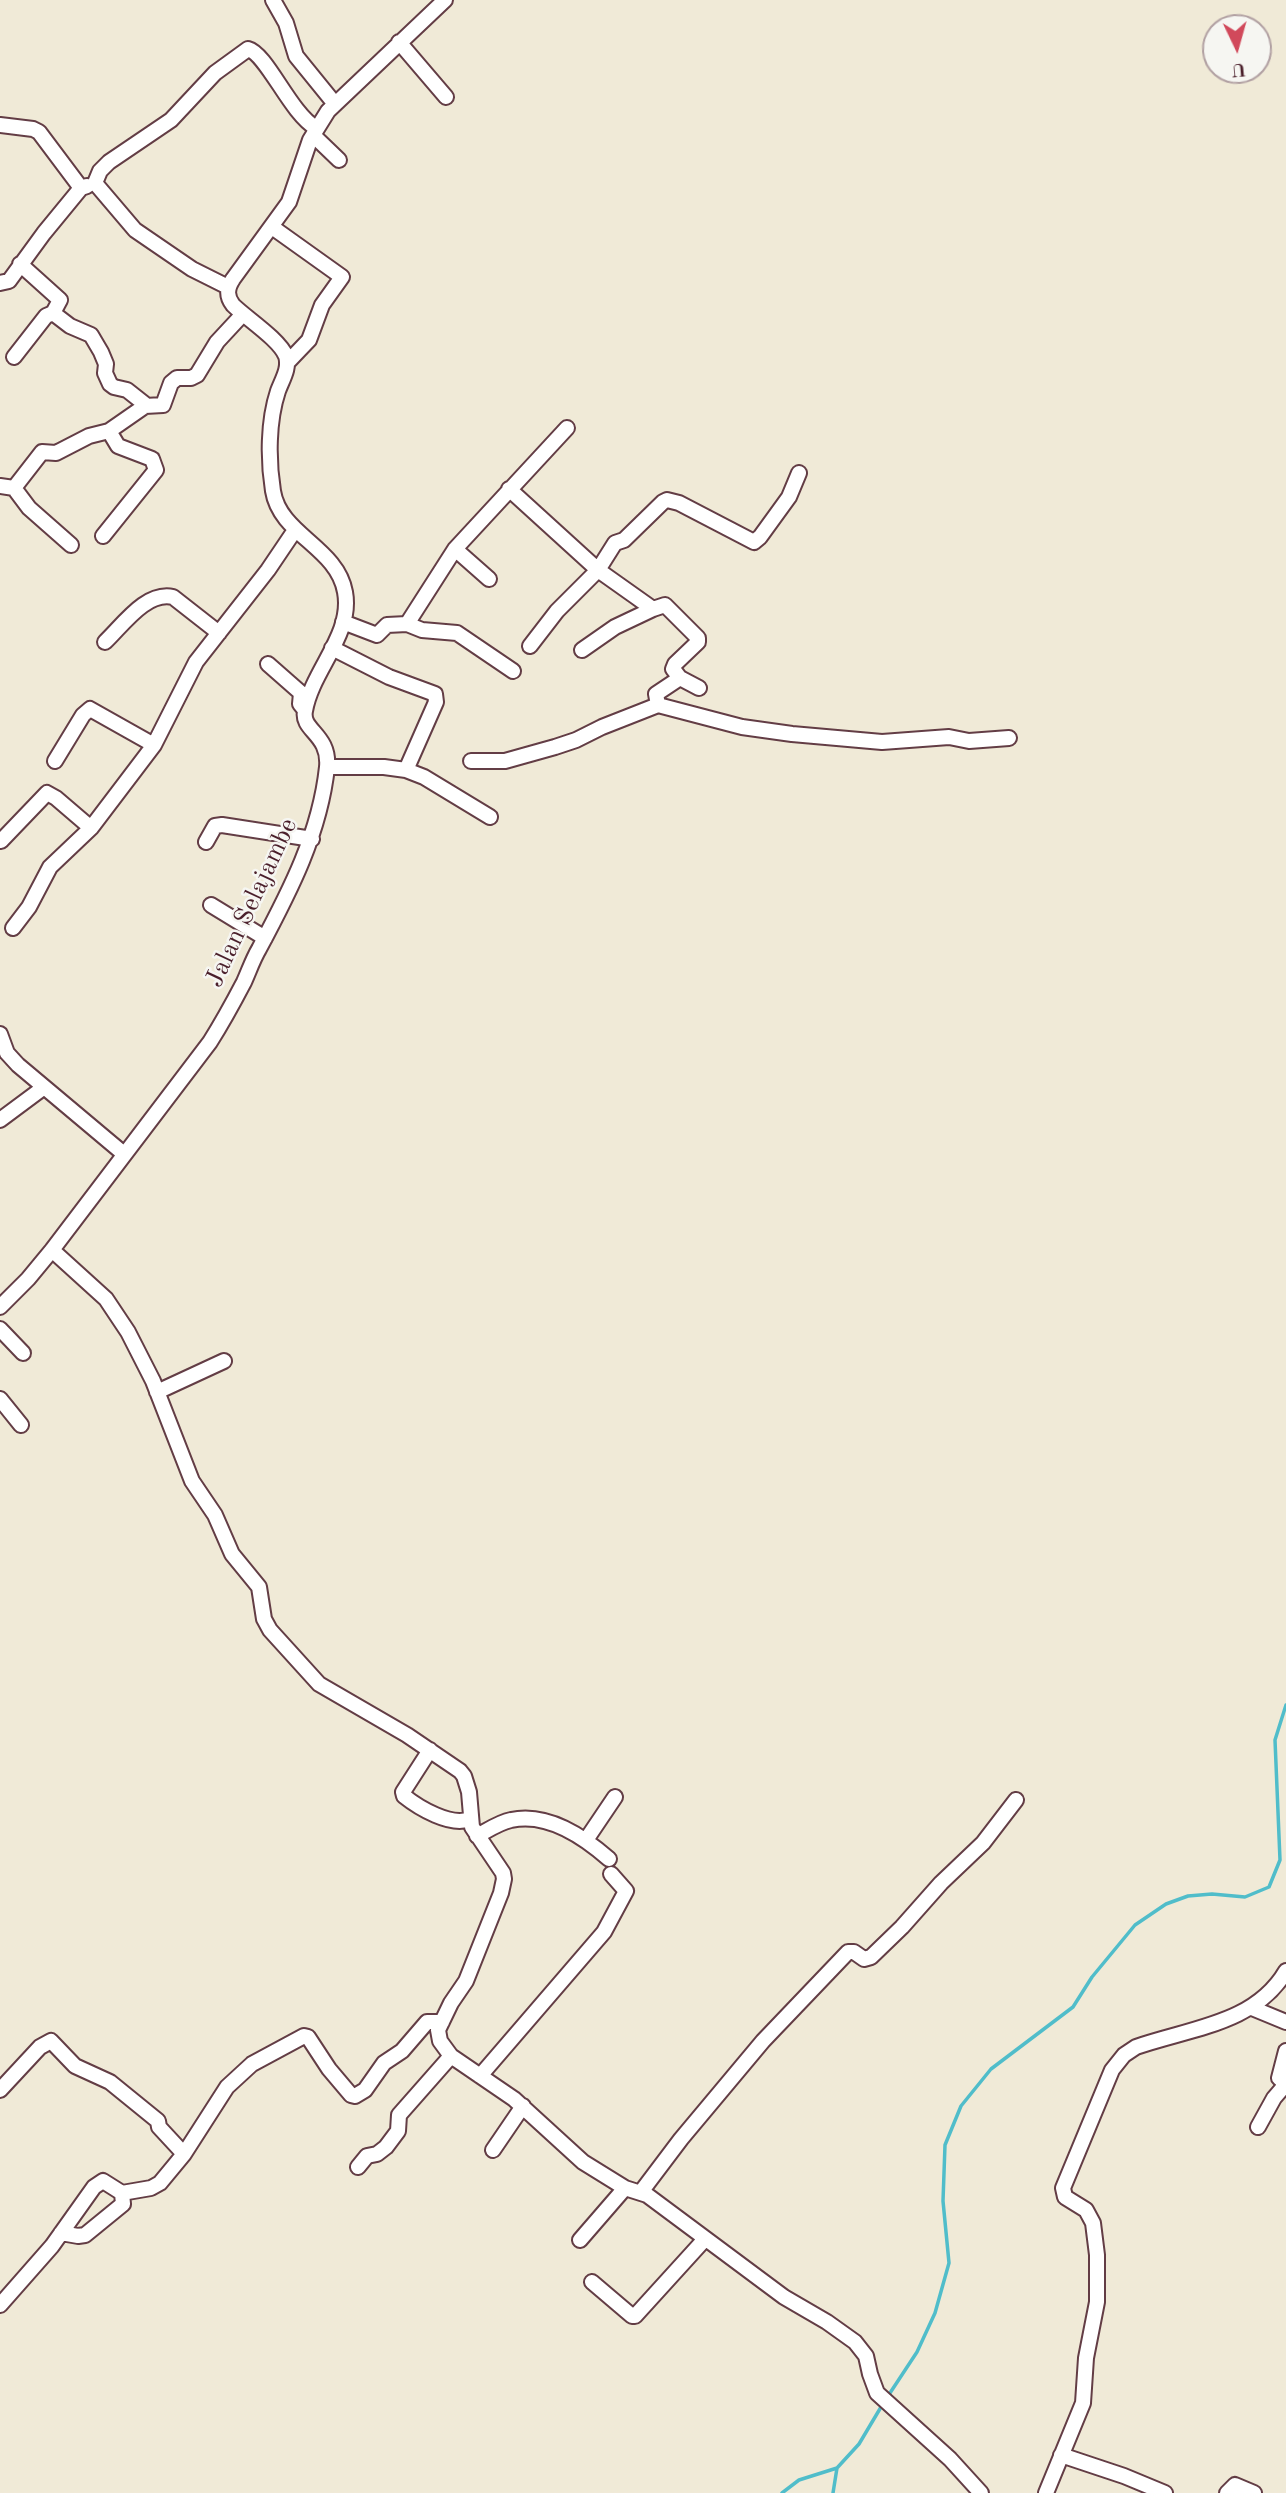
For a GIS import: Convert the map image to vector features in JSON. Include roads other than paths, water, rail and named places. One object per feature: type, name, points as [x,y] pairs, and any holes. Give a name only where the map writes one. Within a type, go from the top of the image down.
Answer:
[{"type":"street","points":[[273,0],[286,23],[296,56],[335,104]]},
{"type":"street","points":[[287,363],[279,346],[230,302],[228,287],[292,196],[315,132],[335,104],[445,0]]},
{"type":"street","points":[[399,42],[446,97]]},
{"type":"street","points":[[0,283],[9,281],[20,264],[109,162],[170,120],[215,73],[248,49],[264,62],[300,116],[339,160]]},
{"type":"street","points":[[0,125],[39,132],[88,186],[135,230],[205,276],[228,287]]},
{"type":"street","points":[[272,227],[342,277],[322,305],[309,340],[287,363],[274,409],[271,435],[272,476],[277,506],[295,530],[324,554],[342,581],[346,604],[343,622],[305,709]]},
{"type":"street","points":[[14,357],[46,316],[53,313],[60,300],[20,264]]},
{"type":"street","points":[[53,313],[70,326],[91,335],[102,352],[106,364],[105,373],[110,384],[127,390],[146,405]]},
{"type":"street","points":[[71,545],[7,487],[42,452],[53,453],[89,436],[109,431],[146,405],[163,405],[171,383],[177,378],[197,375],[217,342],[243,314]]},
{"type":"street","points":[[407,624],[455,549],[567,428]]},
{"type":"street","points":[[103,536],[156,470],[152,459],[113,442],[109,431]]},
{"type":"street","points":[[530,646],[556,611],[598,570],[615,543],[624,540],[667,500],[694,510],[750,541],[757,541],[789,497],[799,473]]},
{"type":"street","points":[[509,489],[598,570],[653,609]]},
{"type":"street","points":[[13,928],[29,907],[50,867],[90,828],[154,745],[197,663],[295,530]]},
{"type":"street","points":[[455,549],[489,579]]},
{"type":"street","points":[[105,642],[150,600],[167,596],[173,597],[219,633]]},
{"type":"street","points":[[582,650],[615,628],[653,609],[666,606],[698,638],[695,647],[674,667],[680,678],[699,688]]},
{"type":"street","points":[[343,622],[377,635],[387,625],[407,624],[422,630],[457,633],[513,671]]},
{"type":"street","points":[[332,648],[389,677],[435,694],[434,707],[405,770]]},
{"type":"street","name":"Jalan Selajambe","points":[[0,1307],[52,1251],[210,1042],[227,1016],[312,839],[327,767],[324,744],[306,723],[305,709],[300,704],[301,693],[268,664]]},
{"type":"street","points":[[658,705],[655,698],[657,693],[680,678]]},
{"type":"street","points":[[471,761],[505,761],[555,747],[658,705],[742,727],[792,734],[882,742],[949,737],[969,741],[1009,738]]},
{"type":"street","points":[[55,761],[83,715],[90,709],[154,745]]},
{"type":"street","points":[[327,767],[384,767],[405,770],[424,777],[490,817]]},
{"type":"street","points":[[1,841],[47,793],[90,828]]},
{"type":"street","points":[[206,842],[215,826],[222,825],[312,839]]},
{"type":"street","points":[[211,905],[265,938]]},
{"type":"street","points":[[0,1034],[7,1053],[43,1088],[124,1154]]},
{"type":"street","points":[[0,1120],[43,1088]]},
{"type":"street","points":[[52,1251],[106,1300],[141,1355],[192,1481],[215,1514],[232,1554],[259,1587],[264,1619],[270,1630],[319,1684],[430,1750],[464,1776],[469,1792],[470,1819],[477,1836],[500,1867],[503,1886],[466,1981],[451,2003],[438,2030],[438,2037],[451,2056],[494,2083],[523,2106],[583,2162],[625,2188],[641,2192],[784,2297],[855,2342],[866,2356],[877,2393],[961,2470],[981,2493]]},
{"type":"street","points":[[0,1329],[23,1353]]},
{"type":"street","points":[[158,1392],[224,1361]]},
{"type":"street","points":[[0,1399],[21,1424]]},
{"type":"street","points":[[430,1750],[403,1792],[404,1796],[449,1818],[463,1822],[470,1819]]},
{"type":"street","points":[[586,1840],[615,1797]]},
{"type":"street","points":[[641,2192],[681,2138],[774,2028],[848,1952],[867,1959],[879,1949],[940,1883],[983,1843],[1016,1801]]},
{"type":"street","points":[[477,1836],[509,1820],[522,1818],[553,1824],[586,1840],[610,1866],[625,1891],[604,1932],[480,2076]]},
{"type":"street","points":[[1046,2493],[1085,2395],[1086,2358],[1097,2311],[1096,2241],[1090,2216],[1086,2210],[1065,2197],[1063,2188],[1112,2070],[1117,2062],[1136,2047],[1233,2017],[1252,2008],[1275,1987],[1286,1971]]},
{"type":"street","points":[[1252,2008],[1286,2022]]},
{"type":"street","points":[[0,2305],[61,2233],[94,2187],[106,2182],[122,2193],[151,2188],[160,2183],[184,2154],[228,2087],[252,2064],[299,2038],[308,2037],[329,2070],[351,2095],[355,2096],[365,2090],[384,2063],[402,2051],[428,2022],[442,2022]]},
{"type":"street","points":[[0,2090],[40,2047],[51,2041],[75,2066],[110,2082],[158,2121],[159,2127],[184,2154]]},
{"type":"street","points":[[1258,2127],[1274,2098],[1286,2084],[1279,2077],[1286,2051]]},
{"type":"street","points":[[358,2167],[367,2156],[377,2154],[386,2147],[398,2131],[399,2115],[451,2056]]},
{"type":"street","points":[[493,2150],[523,2106]]},
{"type":"street","points":[[580,2240],[625,2188]]},
{"type":"street","points":[[61,2233],[85,2235],[122,2204],[122,2193]]},
{"type":"street","points":[[592,2282],[635,2316],[705,2239]]},
{"type":"street","points":[[1061,2455],[1145,2489],[1165,2493]]},
{"type":"street","points":[[1227,2493],[1235,2485],[1254,2493]]},
{"type":"waterway","points":[[888,2396],[917,2352],[935,2313],[949,2263],[943,2201],[945,2145],[961,2106],[991,2069],[1073,2007],[1092,1977],[1135,1925],[1166,1904],[1188,1896],[1212,1894],[1245,1897],[1269,1887],[1280,1860],[1275,1740],[1286,1705]]},
{"type":"waterway","points":[[833,2493],[837,2468],[859,2444],[884,2402]]},
{"type":"waterway","points":[[782,2493],[799,2480],[837,2468]]}]
